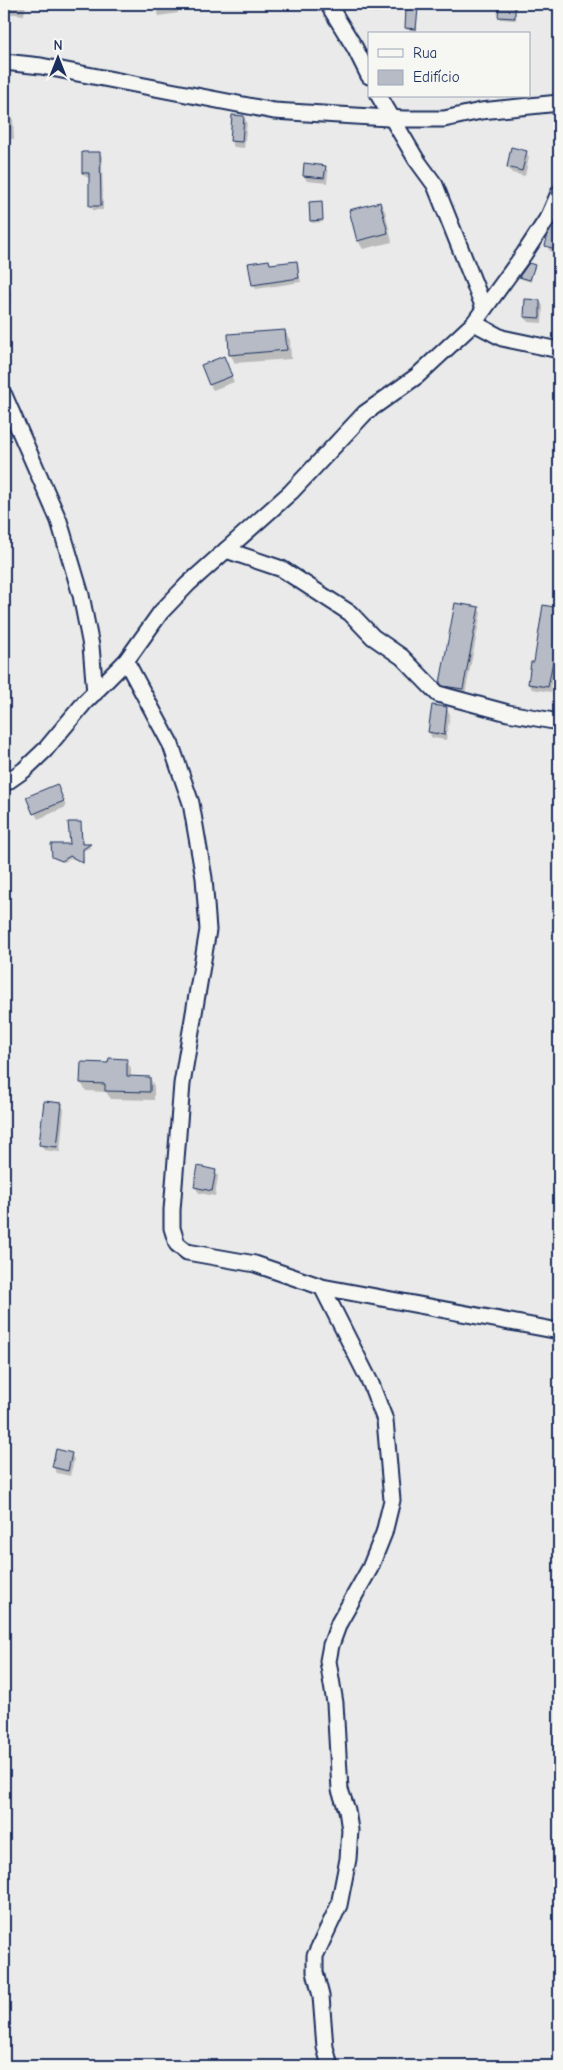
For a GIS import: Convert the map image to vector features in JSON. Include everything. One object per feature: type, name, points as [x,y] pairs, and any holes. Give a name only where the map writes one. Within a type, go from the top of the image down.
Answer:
[{"type":"street","points":[[328,4],[355,48],[368,74]]},
{"type":"street","points":[[4,62],[41,66],[274,111],[444,119],[481,111],[559,103]]},
{"type":"street","points":[[380,98],[389,117],[435,185],[484,308]]},
{"type":"street","points":[[4,784],[24,770],[45,750],[126,661],[161,612],[291,492],[365,413],[417,376],[474,323],[549,216],[559,193]]},
{"type":"street","points":[[474,323],[502,338],[559,350]]},
{"type":"street","points":[[4,395],[59,521],[81,595],[91,646],[95,693]]},
{"type":"street","points":[[226,550],[282,569],[350,613],[373,637],[402,657],[438,694],[508,713],[559,722]]},
{"type":"street","points":[[126,661],[170,746],[191,803],[206,904],[208,930],[182,1084],[172,1210],[174,1236],[177,1244],[187,1252],[255,1264],[322,1286],[559,1331]]},
{"type":"street","points":[[322,1286],[371,1384],[386,1420],[392,1500],[384,1533],[370,1568],[339,1624],[331,1645],[328,1661],[335,1703],[340,1790],[347,1810],[350,1830],[348,1859],[339,1905],[316,1956],[315,1972],[321,1996],[325,2047],[330,2066]]},
{"type":"building","points":[[499,5],[515,6],[515,18],[498,17]]},
{"type":"building","points":[[406,9],[418,9],[416,29],[405,28]]},
{"type":"building","points":[[232,115],[244,116],[242,142],[230,141]]},
{"type":"building","points":[[511,147],[527,151],[522,171],[507,167]]},
{"type":"building","points":[[82,152],[100,152],[101,206],[89,206],[89,173],[82,173]]},
{"type":"building","points":[[304,163],[326,166],[324,178],[303,176]]},
{"type":"building","points":[[322,201],[323,220],[310,221],[309,202]]},
{"type":"building","points":[[380,202],[388,233],[357,241],[349,210]]},
{"type":"building","points":[[559,216],[559,250],[545,246],[548,234]]},
{"type":"building","points":[[269,260],[270,264],[297,261],[299,278],[252,285],[248,263]]},
{"type":"building","points":[[529,263],[535,265],[530,280],[519,277]]},
{"type":"building","points":[[525,299],[540,300],[540,318],[524,317]]},
{"type":"building","points":[[285,330],[287,350],[229,355],[228,334]]},
{"type":"building","points":[[224,356],[232,376],[209,385],[201,365]]},
{"type":"building","points":[[455,603],[479,607],[463,689],[443,686],[440,683]]},
{"type":"building","points":[[543,605],[559,608],[559,630],[548,687],[528,684],[531,662],[534,662]]},
{"type":"building","points":[[432,705],[447,707],[444,735],[428,732]]},
{"type":"building","points":[[57,784],[64,801],[33,814],[26,797]]},
{"type":"building","points":[[68,822],[81,822],[82,844],[91,844],[83,849],[83,863],[70,856],[62,861],[52,857],[51,844],[70,844]]},
{"type":"building","points":[[109,1058],[127,1059],[127,1076],[150,1077],[150,1092],[105,1091],[105,1084],[80,1083],[81,1062],[108,1063]]},
{"type":"building","points":[[44,1101],[62,1103],[57,1147],[39,1145]]},
{"type":"building","points":[[198,1166],[216,1170],[212,1191],[194,1187]]},
{"type":"building","points":[[56,1449],[72,1453],[68,1471],[52,1467]]}]
